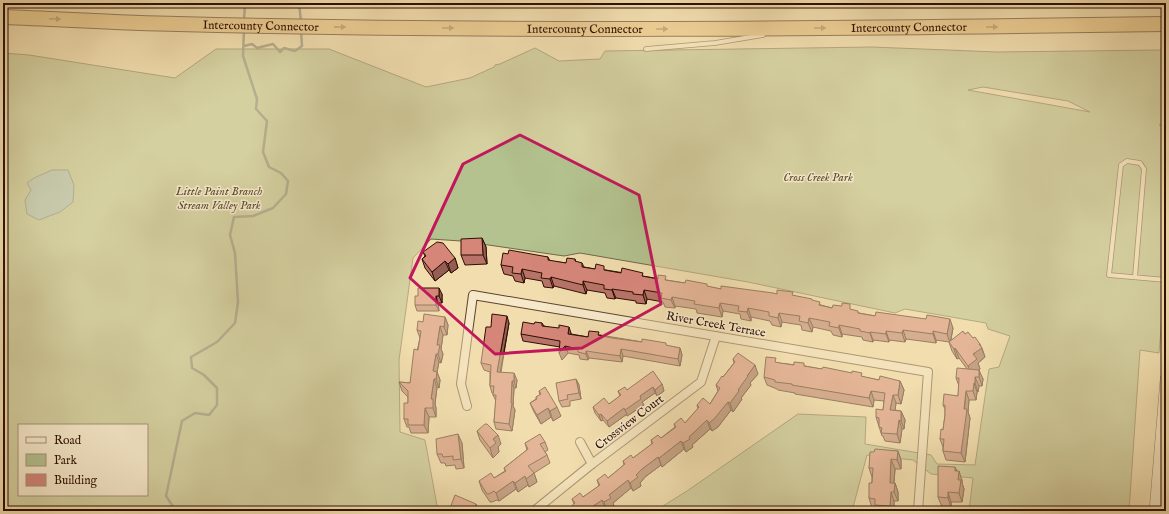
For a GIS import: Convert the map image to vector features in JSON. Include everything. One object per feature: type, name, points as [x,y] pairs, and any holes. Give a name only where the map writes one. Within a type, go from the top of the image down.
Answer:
[{"type":"highway","name":"Intercounty Connector","points":[[3,17],[175,24],[409,28],[803,28],[1166,24]]},
{"type":"main road","points":[[1155,511],[1166,379]]},
{"type":"street","name":"River Creek Terrace","points":[[467,406],[461,384],[473,295],[928,372],[918,511]]},
{"type":"street","name":"Crossview Court","points":[[534,511],[592,464],[701,382],[716,336]]},
{"type":"street","points":[[580,442],[592,464]]},
{"type":"lane","points":[[646,49],[731,40],[803,28]]},
{"type":"lane","points":[[1135,277],[1144,169],[1140,163],[1127,161],[1121,165],[1109,275],[1166,280]]},
{"type":"highlighted area","points":[[520,135],[639,195],[661,304],[582,348],[495,354],[410,278],[463,164]]},
{"type":"green space","points":[[872,47],[997,52],[1162,50],[1166,99],[1166,121],[1159,125],[1166,128],[1166,265],[1159,353],[1140,350],[1129,511],[969,511],[973,478],[931,474],[913,460],[867,455],[852,511],[655,511],[687,491],[798,414],[866,417],[865,444],[931,455],[937,464],[975,465],[989,369],[999,367],[1010,336],[988,329],[986,323],[905,309],[895,313],[748,282],[580,253],[564,256],[461,241],[431,239],[413,258],[399,360],[400,432],[425,440],[438,511],[3,511],[3,53],[29,55],[175,78],[216,49],[329,49],[426,87],[470,78],[494,67],[495,65],[535,48],[559,61],[600,59],[605,51]],"holes":[[[983,87],[1068,101],[1090,112],[968,90]]]},
{"type":"water","points":[[52,170],[68,170],[74,185],[73,202],[60,212],[39,220],[27,214],[25,200],[31,190],[27,183],[34,178]]},
{"type":"building","points":[[482,238],[483,255],[461,255],[461,239]]},
{"type":"building","points":[[437,242],[443,243],[455,258],[448,264],[445,261],[432,272],[422,259],[426,256],[423,252]]},
{"type":"building","points":[[509,250],[548,257],[548,260],[566,263],[567,258],[575,259],[575,261],[582,263],[582,267],[595,269],[596,264],[604,266],[604,270],[621,273],[622,268],[643,273],[642,276],[658,279],[658,275],[666,276],[665,280],[685,283],[686,280],[707,284],[707,286],[721,289],[721,286],[777,294],[777,290],[793,292],[792,295],[820,302],[819,305],[832,308],[833,305],[842,306],[842,303],[850,304],[850,309],[858,311],[858,313],[875,316],[876,312],[926,319],[927,315],[950,319],[947,334],[933,331],[933,334],[903,330],[902,333],[886,331],[886,334],[870,333],[860,331],[860,329],[839,325],[839,328],[829,326],[830,322],[809,318],[808,323],[799,321],[800,316],[779,313],[778,318],[769,316],[769,312],[748,308],[747,312],[738,311],[739,306],[720,303],[719,308],[694,304],[695,301],[672,297],[671,300],[661,298],[662,293],[644,290],[643,295],[633,294],[633,292],[604,289],[604,285],[583,281],[583,285],[551,277],[550,279],[541,278],[542,273],[522,269],[521,274],[512,273],[513,267],[501,265],[503,253],[508,254]]},
{"type":"building","points":[[418,288],[439,288],[439,296],[436,296],[436,305],[415,305],[415,296],[418,296]]},
{"type":"building","points":[[424,314],[445,317],[444,327],[440,326],[437,345],[440,345],[438,354],[436,354],[433,371],[437,372],[436,379],[434,379],[431,399],[433,399],[433,408],[425,408],[424,425],[408,425],[408,419],[404,419],[404,403],[408,403],[408,391],[399,382],[410,383],[414,349],[418,350],[421,331],[417,330],[418,321],[423,322]]},
{"type":"building","points":[[492,314],[507,316],[497,372],[514,373],[514,381],[512,381],[512,403],[509,424],[494,422],[496,395],[493,395],[494,386],[490,386],[491,365],[481,363],[486,327],[491,327]]},
{"type":"building","points":[[523,322],[534,324],[535,322],[542,323],[542,326],[559,328],[559,325],[569,327],[568,334],[588,337],[589,331],[599,332],[598,335],[612,338],[642,342],[642,339],[666,343],[666,345],[680,348],[678,359],[621,349],[620,356],[586,351],[586,354],[578,352],[578,349],[565,346],[559,353],[560,341],[521,334]]},
{"type":"building","points":[[963,331],[965,334],[968,332],[973,338],[975,337],[982,348],[973,354],[977,359],[968,366],[949,342]]},
{"type":"building","points":[[738,353],[755,365],[730,403],[728,402],[714,419],[709,423],[707,420],[689,437],[690,439],[683,443],[681,441],[642,469],[636,475],[638,477],[630,483],[628,480],[609,495],[611,498],[604,502],[602,500],[586,511],[566,511],[575,503],[572,499],[580,493],[583,497],[600,485],[597,480],[605,474],[608,478],[625,464],[623,461],[631,455],[633,458],[653,443],[651,440],[658,435],[661,438],[676,427],[674,424],[681,418],[685,423],[699,407],[697,405],[703,398],[710,404],[720,388],[716,385],[735,362],[733,359]]},
{"type":"building","points":[[766,357],[776,358],[775,362],[780,363],[794,365],[794,362],[804,363],[804,366],[822,369],[823,367],[852,373],[852,371],[862,373],[861,376],[879,380],[880,376],[900,381],[898,395],[893,395],[890,410],[901,411],[901,421],[899,420],[897,434],[881,433],[882,428],[879,427],[879,418],[876,417],[876,409],[883,410],[885,393],[871,391],[869,398],[775,382],[775,380],[764,377]]},
{"type":"building","points":[[957,368],[979,370],[979,377],[975,377],[973,391],[966,391],[964,409],[967,409],[961,453],[943,451],[944,439],[940,439],[945,415],[945,405],[943,405],[944,394],[958,396],[959,378],[956,378]]},
{"type":"building","points":[[653,371],[662,384],[655,390],[653,387],[640,396],[641,399],[625,410],[624,408],[607,421],[601,414],[599,415],[593,407],[604,398],[609,404],[621,395],[618,391],[625,387],[627,390]]},
{"type":"building","points":[[576,379],[579,393],[567,395],[568,399],[559,401],[556,383]]},
{"type":"building","points":[[545,387],[557,407],[550,411],[548,408],[537,415],[530,403],[537,399],[536,397],[541,394],[539,391]]},
{"type":"building","points":[[487,424],[498,435],[493,439],[496,443],[490,448],[477,431]]},
{"type":"building","points":[[458,434],[461,459],[453,460],[453,456],[443,457],[442,454],[437,454],[436,439]]},
{"type":"building","points":[[540,434],[545,442],[540,444],[547,455],[528,466],[534,473],[526,479],[525,476],[515,483],[513,481],[496,493],[494,491],[487,494],[479,481],[491,473],[494,478],[506,471],[504,468],[528,449],[525,443]]},
{"type":"building","points":[[875,449],[898,451],[897,460],[891,459],[890,483],[895,483],[894,492],[891,492],[890,506],[875,505],[875,499],[869,498],[869,483],[872,483],[873,468],[869,468],[870,452],[874,452]]},
{"type":"building","points":[[938,466],[955,467],[955,471],[959,471],[958,480],[961,480],[959,493],[948,492],[948,498],[938,497]]},
{"type":"building","points":[[455,495],[476,504],[473,511],[449,511]]},
{"type":"waterway","points":[[244,20],[245,3]]},
{"type":"waterway","points":[[299,3],[301,22]]},
{"type":"waterway","points":[[176,511],[166,496],[182,421],[195,413],[209,415],[217,405],[217,388],[204,375],[192,368],[191,357],[217,342],[235,323],[238,302],[235,253],[230,235],[234,217],[253,216],[273,208],[286,194],[288,181],[281,173],[269,167],[263,152],[267,121],[256,109],[257,99],[243,56],[244,29]]},
{"type":"waterway","points":[[244,46],[252,44],[257,48],[273,44],[280,52],[284,48],[295,51],[302,46],[301,31]]},
{"type":"park label","name":"Cross Creek Park","points":[[818,177]]},
{"type":"park label","name":"Little Paint Branch Stream Valley Park","points":[[219,198]]}]
